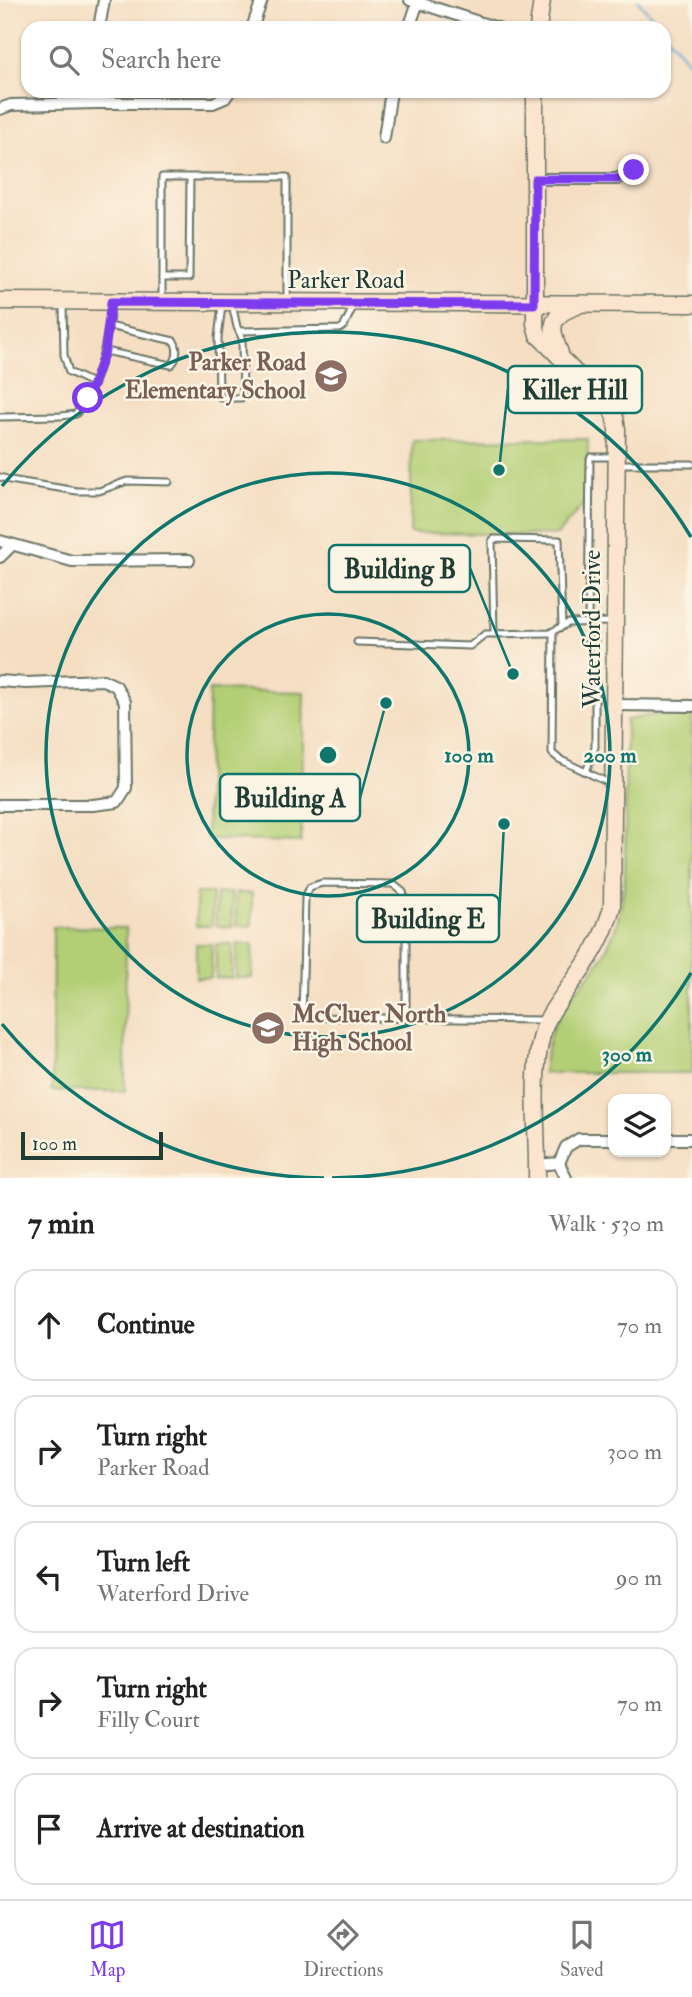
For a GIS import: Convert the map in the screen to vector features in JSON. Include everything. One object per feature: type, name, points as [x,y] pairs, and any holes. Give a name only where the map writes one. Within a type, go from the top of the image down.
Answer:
[{"type":"street","points":[[100,21],[104,0]]},
{"type":"street","points":[[254,21],[262,0]]},
{"type":"street","points":[[539,21],[542,0]]},
{"type":"street","points":[[410,21],[414,1],[475,21]]},
{"type":"street","points":[[0,109],[87,98]]},
{"type":"street","points":[[116,98],[213,103],[222,98]]},
{"type":"street","points":[[384,138],[390,98]]},
{"type":"street","name":"Waterford Drive","points":[[536,98],[535,324],[538,335],[612,410],[616,424],[613,894],[606,929],[547,1020],[541,1038],[537,1058],[538,1171]]},
{"type":"street","points":[[535,179],[617,179],[634,170]]},
{"type":"street","name":"Parker Road","points":[[0,301],[692,304]]},
{"type":"street","points":[[563,359],[552,334],[554,323],[570,309],[586,304]]},
{"type":"street","points":[[0,541],[72,561],[189,560]]},
{"type":"street","points":[[0,557],[12,545]]},
{"type":"street","points":[[0,681],[26,683],[103,680],[116,686],[125,702],[126,776],[126,788],[117,802],[93,805],[0,805]]},
{"type":"street","points":[[614,705],[692,706]]},
{"type":"street","points":[[538,1171],[559,1163],[566,1147],[579,1139],[608,1139]]},
{"type":"street","points":[[671,1139],[692,1139]]},
{"type":"street","points":[[559,1163],[566,1178]]},
{"type":"lane","points":[[162,302],[162,177],[287,177],[287,302]]},
{"type":"lane","points":[[162,278],[189,278],[190,177]]},
{"type":"lane","points":[[62,301],[65,355],[69,372],[93,384]]},
{"type":"lane","points":[[0,417],[76,414],[88,398],[105,351],[111,302]]},
{"type":"lane","points":[[227,302],[242,338],[243,396],[240,398],[221,398],[219,394],[218,338],[227,302]]},
{"type":"lane","points":[[239,331],[343,328],[355,303]]},
{"type":"lane","points":[[105,351],[171,365],[175,362],[177,348],[174,341],[109,326]]},
{"type":"lane","points":[[586,772],[595,747],[590,459],[692,464]]},
{"type":"lane","points":[[0,477],[56,488],[99,491],[127,481],[169,482]]},
{"type":"lane","points":[[494,634],[494,539],[559,540],[562,627]]},
{"type":"lane","points":[[357,642],[470,646],[485,634],[550,633],[568,623],[615,622]]},
{"type":"lane","points":[[552,631],[552,753],[614,786]]},
{"type":"lane","points":[[407,1019],[406,902],[403,892],[393,884],[322,883],[310,887],[305,897],[302,1017],[407,1019],[547,1020]]},
{"type":"green space","points":[[588,439],[587,500],[557,535],[410,533],[412,440]]},
{"type":"green space","points":[[209,690],[304,692],[301,842],[206,839]]},
{"type":"green space","points":[[692,713],[692,1073],[543,1073],[554,1023],[564,1005],[601,959],[615,929],[620,909],[625,876],[626,720],[658,714]]},
{"type":"green space","points":[[196,893],[212,893],[212,926],[196,926]]},
{"type":"green space","points":[[216,893],[232,893],[232,927],[216,926]]},
{"type":"green space","points":[[236,893],[252,893],[252,926],[236,926]]},
{"type":"green space","points":[[53,927],[126,928],[125,1091],[52,1091]]},
{"type":"green space","points":[[196,944],[212,944],[211,978],[196,978]]},
{"type":"green space","points":[[216,944],[232,944],[232,978],[216,978]]},
{"type":"green space","points":[[237,944],[253,944],[252,978],[236,978]]},
{"type":"waterway","points":[[638,0],[655,21]]},
{"type":"waterway","points":[[671,41],[692,67]]},
{"type":"place","name":"Parker Road Elementary School","points":[[331,376]]},
{"type":"place","name":"Killer Hill","points":[[499,470]]},
{"type":"place","name":"Building B","points":[[513,674]]},
{"type":"place","name":"Building A","points":[[386,703]]},
{"type":"place","name":"Building E","points":[[504,824]]},
{"type":"place","name":"McCluer North High School","points":[[268,1028]]},
{"type":"route","points":[[88,398],[105,351],[111,302],[534,304],[535,179],[617,179],[634,170]]}]
